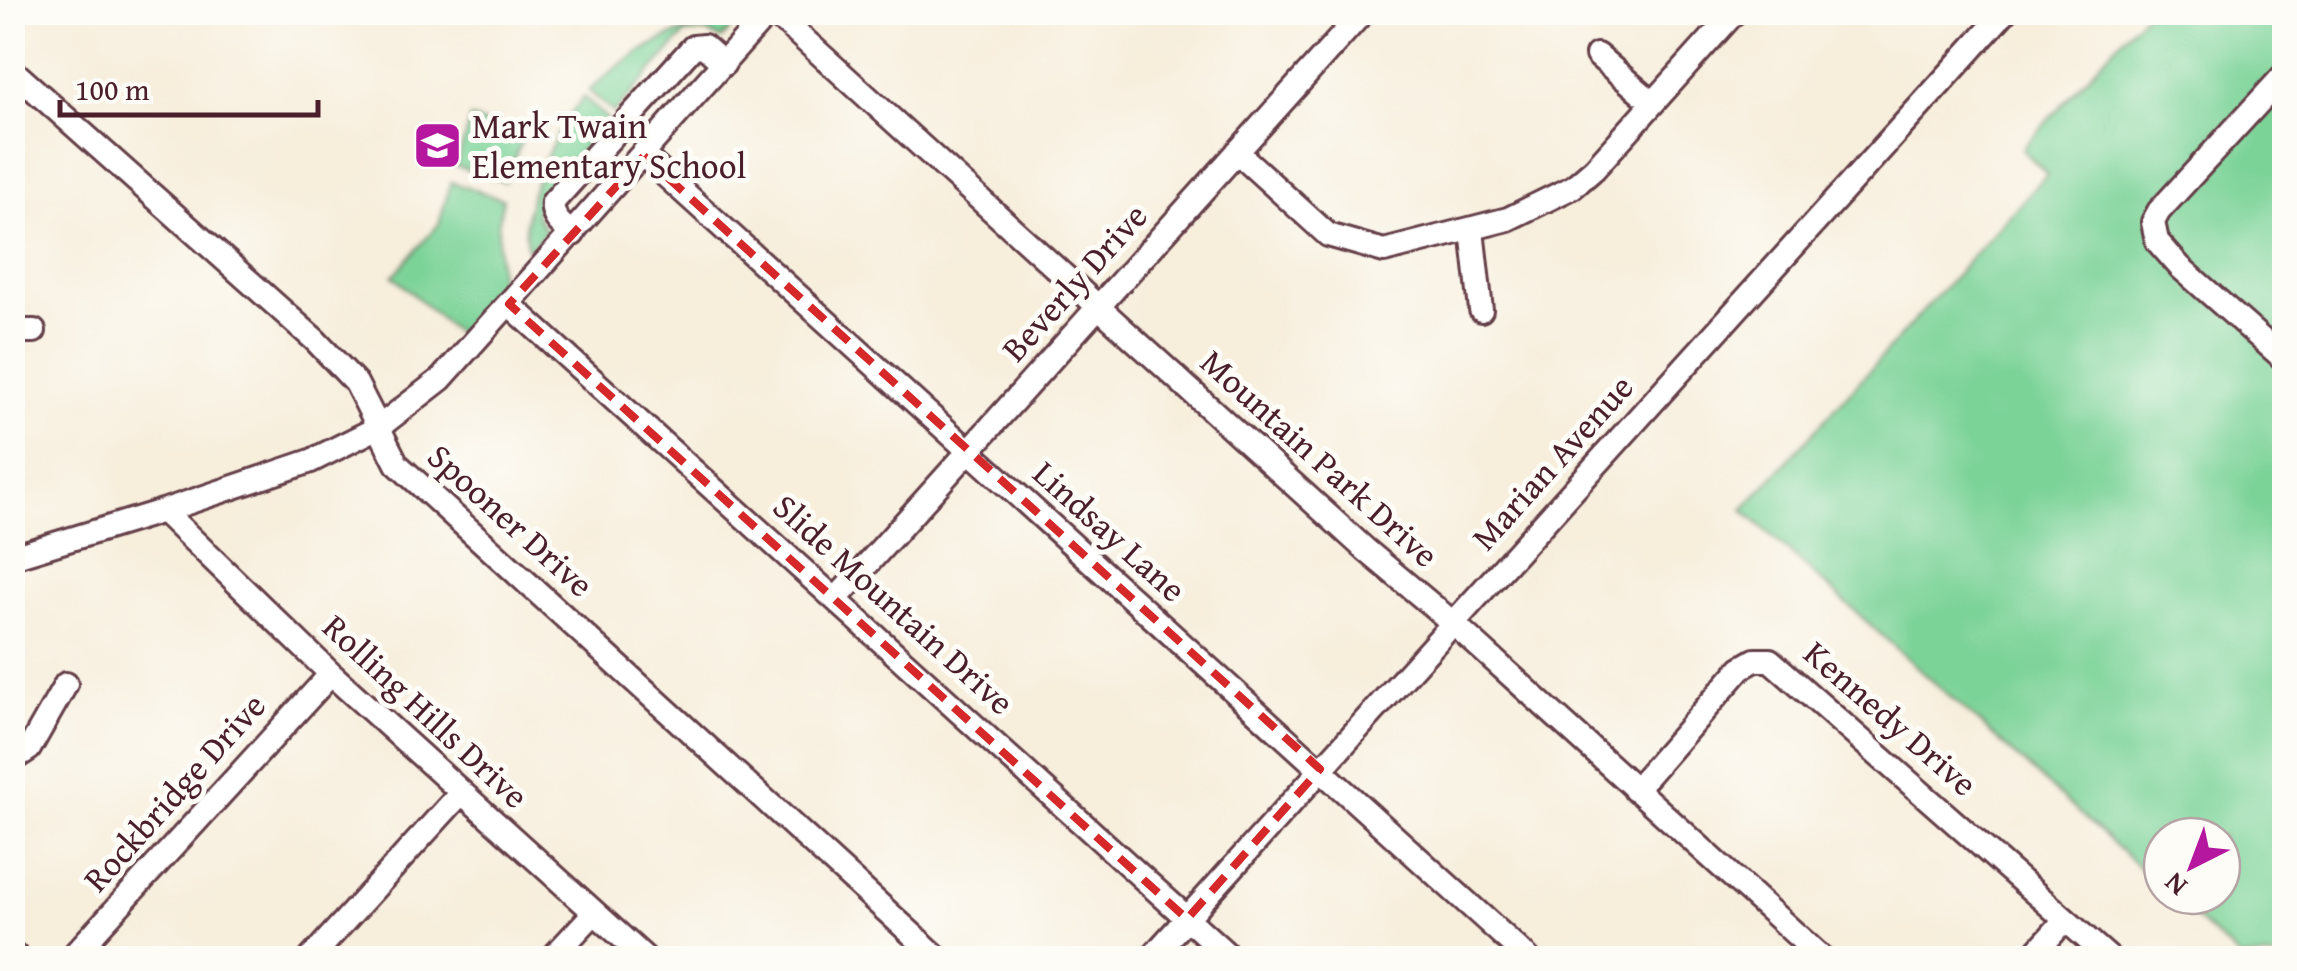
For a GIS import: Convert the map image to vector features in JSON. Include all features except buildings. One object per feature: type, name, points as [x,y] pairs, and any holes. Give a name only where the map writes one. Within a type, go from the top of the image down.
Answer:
[{"type":"street","points":[[15,555],[163,512],[311,462],[379,426],[441,379],[769,12]]},
{"type":"street","name":"Mountain Park Drive","points":[[769,12],[787,24],[1822,958]]},
{"type":"street","points":[[1329,12],[1356,21]]},
{"type":"street","points":[[1237,152],[1328,235],[1384,251],[1472,230],[1540,206],[1573,187],[1594,169],[1735,12]]},
{"type":"street","name":"Marian Avenue","points":[[1151,958],[2005,12]]},
{"type":"street","name":"Beverly Drive","points":[[837,598],[1356,21]]},
{"type":"street","points":[[573,234],[556,219],[553,202],[693,46],[704,46],[724,64]]},
{"type":"street","points":[[1597,54],[1653,103]]},
{"type":"street","name":"Spooner Drive","points":[[14,68],[356,382],[398,464],[938,958]]},
{"type":"street","points":[[2284,74],[2153,222],[2157,241],[2180,267],[2284,358]]},
{"type":"street","name":"Lindsay Lane","points":[[644,156],[1528,958]]},
{"type":"street","points":[[1472,230],[1481,310]]},
{"type":"street","name":"Slide Mountain Drive","points":[[509,304],[1231,958]]},
{"type":"street","name":"Rolling Hills Drive","points":[[163,512],[330,674],[645,958]]},
{"type":"street","name":"Kennedy Drive","points":[[1636,790],[1742,668],[1754,660],[1770,660],[2110,958]]},
{"type":"street","name":"Rockbridge Drive","points":[[71,958],[330,674]]},
{"type":"street","points":[[12,760],[29,749],[66,684]]},
{"type":"street","points":[[312,958],[461,793]]},
{"type":"street","points":[[552,958],[594,913]]},
{"type":"street","points":[[2031,958],[2065,920]]},
{"type":"highlighted area","points":[[644,156],[1320,769],[1187,919],[509,304]]},
{"type":"green space","points":[[2145,13],[2284,13],[2284,958],[2240,958],[2193,916],[2242,916],[2242,816],[2142,816],[2142,870],[1743,510],[2047,174],[2022,149]]},
{"type":"green space","points":[[730,17],[740,20],[721,39],[705,32],[685,34],[614,113],[589,91],[621,64],[654,44]]},
{"type":"green space","points":[[584,97],[608,120],[538,198],[536,215],[546,231],[528,251],[527,213],[540,170]]},
{"type":"green space","points":[[470,118],[523,137],[505,182],[456,166]]},
{"type":"green space","points":[[451,182],[503,199],[498,226],[499,280],[503,283],[457,334],[393,276],[439,224]]},
{"type":"place","name":"Mark Twain Elementary School","points":[[437,145]]}]
